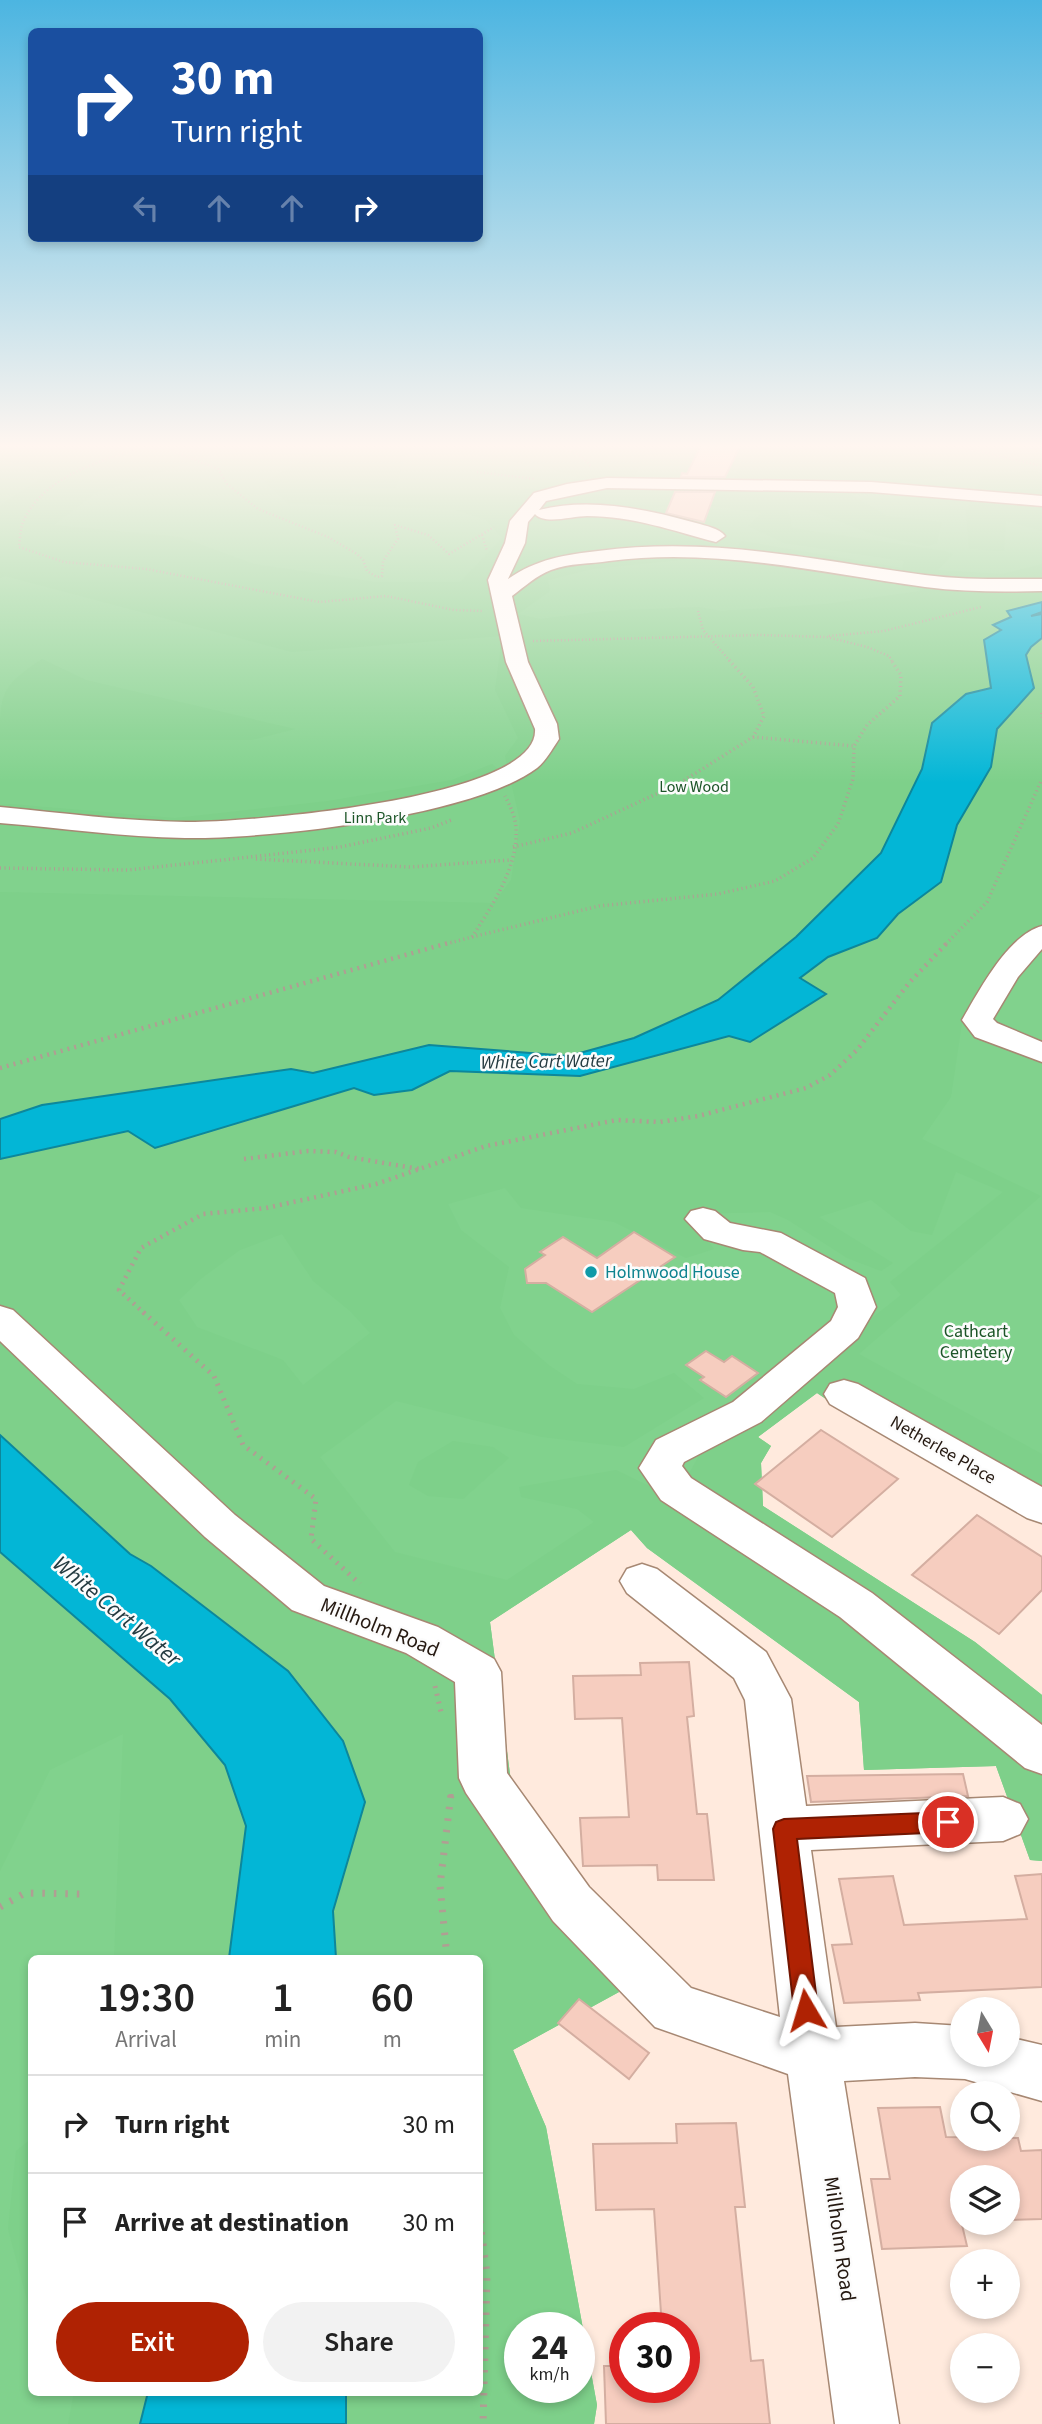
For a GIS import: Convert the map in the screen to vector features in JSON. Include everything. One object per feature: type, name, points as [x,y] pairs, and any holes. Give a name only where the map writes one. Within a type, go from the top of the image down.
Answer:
[{"type":"street","points":[[0,816],[184,830],[268,827],[409,805],[501,779],[528,764],[543,750],[548,737],[545,723],[521,673],[511,641],[498,580],[509,557]]},
{"type":"street","points":[[503,603],[542,567],[591,557]]},
{"type":"street","points":[[758,557],[968,586],[1032,586]]},
{"type":"street","points":[[1041,936],[1029,945],[996,988],[977,1020],[986,1030],[1042,1053]]},
{"type":"street","points":[[703,1219],[717,1231],[743,1239],[768,1241],[852,1287],[857,1307],[845,1329],[747,1412],[670,1451],[660,1468],[676,1489],[856,1605],[1042,1753]]},
{"type":"street","name":"Millholm Road","points":[[0,1319],[220,1526],[308,1598],[422,1640],[478,1672],[483,1778],[571,1904],[674,2009],[813,2055],[915,2050],[950,2052]]},
{"type":"street","name":"Netherlee Place","points":[[844,1394],[1042,1507]]},
{"type":"street","name":"Millholm Road","points":[[642,1581],[750,1665],[768,1699],[813,2055],[867,2424]]},
{"type":"street","points":[[784,1829],[1003,1819]]},
{"type":"street","points":[[1020,2067],[1042,2073]]},
{"type":"path","points":[[49,557],[64,562],[146,569],[319,603],[386,597],[454,610],[503,603]]},
{"type":"path","points":[[360,557],[367,571],[377,577],[382,576],[386,557]]},
{"type":"path","points":[[511,641],[711,636],[827,637],[884,631],[968,608],[992,606],[1005,594],[1032,586]]},
{"type":"path","points":[[513,846],[572,832],[621,812],[681,783],[753,737],[764,716],[753,687],[703,630],[698,611]]},
{"type":"path","points":[[0,1068],[472,937],[599,906],[718,894],[775,881],[813,858],[838,824],[853,779],[854,746],[867,725],[900,696],[901,675],[889,656],[867,647],[827,637]]},
{"type":"path","points":[[753,737],[854,746]]},
{"type":"path","points":[[472,937],[501,888],[516,831],[501,779]]},
{"type":"path","points":[[362,1585],[311,1539],[316,1499],[243,1446],[214,1376],[119,1290],[141,1248],[203,1214],[266,1208],[376,1184],[486,1146],[617,1120],[660,1122],[753,1104],[806,1088],[830,1075],[858,1050],[909,983],[987,902],[1042,779]]},
{"type":"path","points":[[241,858],[410,867],[510,860]]},
{"type":"path","points":[[244,1159],[307,1150],[336,1152],[349,1157],[419,1169]]},
{"type":"path","points":[[422,1640],[444,1721]]},
{"type":"path","points":[[447,1955],[440,1885],[451,1789]]},
{"type":"path","points":[[0,1906],[25,1893],[84,1894]]},
{"type":"path","points":[[483,2244],[487,2274],[483,2424]]},
{"type":"green space","name":"Linn Park","points":[[0,557],[1042,557],[1042,1487],[854,1382],[826,1399],[817,1393],[758,1437],[771,1446],[761,1463],[763,1506],[975,1642],[1042,1695],[1042,1861],[1030,1860],[996,1766],[864,1770],[859,1702],[647,1548],[631,1530],[490,1622],[520,1850],[619,1992],[513,2050],[546,2127],[580,2312],[504,2312],[504,2403],[595,2403],[595,2394],[597,2405],[594,2424],[0,2424]]},
{"type":"green space","name":"Low Wood","points":[[0,557],[235,557],[254,564],[376,582],[460,582],[484,557],[709,557],[592,569],[548,580],[550,591],[518,614],[540,619],[605,611],[699,607],[721,611],[826,604],[921,591],[892,582],[711,557],[838,557],[902,568],[904,561],[878,557],[950,557],[938,570],[1002,574],[1042,564],[1042,602],[1007,612],[1012,617],[994,626],[1002,630],[984,640],[991,688],[966,694],[932,723],[922,769],[881,853],[796,937],[718,1000],[634,1038],[569,1056],[429,1045],[313,1073],[291,1069],[42,1105],[0,1119],[0,892],[494,903],[511,880],[520,821],[505,756],[518,738],[495,690],[502,636],[292,652],[5,576],[0,578]]},
{"type":"green space","points":[[1042,638],[1042,923],[1025,936],[962,1023],[951,1097],[922,1139],[1041,1196],[859,1354],[1042,1454],[1042,1487],[854,1382],[826,1399],[817,1393],[758,1437],[771,1446],[761,1463],[763,1506],[975,1642],[1042,1695],[1042,1861],[1030,1860],[996,1766],[864,1770],[859,1702],[647,1548],[631,1530],[490,1622],[520,1850],[619,1992],[513,2050],[546,2127],[580,2312],[504,2312],[504,2403],[595,2403],[595,2394],[597,2405],[594,2424],[346,2424],[346,2396],[483,2396],[483,1955],[336,1955],[333,1911],[365,1802],[151,1566],[130,1554],[0,1435],[0,1159],[128,1131],[191,1139],[354,1088],[374,1095],[412,1090],[450,1071],[580,1076],[729,1036],[826,994],[799,978],[828,957],[877,938],[898,914],[941,882],[957,825],[991,767],[997,729],[1034,688],[1026,655]],"holes":[[[956,1172],[1003,1192],[890,1282],[901,1295],[701,1452],[687,1477],[668,1495],[616,1470],[519,1487],[521,1497],[577,1509],[594,1522],[507,1580],[395,1552],[320,1457],[396,1401],[542,1437],[624,1447],[704,1398],[674,1373],[634,1389],[577,1384],[550,1366],[514,1335],[500,1308],[509,1267],[461,1230],[448,1204],[505,1188],[521,1208],[614,1222],[686,1258],[714,1249],[689,1214],[770,1212],[788,1220],[847,1258],[881,1271],[893,1263],[819,1217],[871,1200],[911,1231],[932,1235]],[[282,1234],[313,1281],[350,1311],[370,1333],[303,1385],[283,1360],[197,1327],[179,1300],[202,1278],[240,1250]]]},
{"type":"green space","points":[[42,659],[86,680],[295,729],[252,740],[0,740],[1,711],[6,692],[19,676]]},
{"type":"green space","points":[[492,764],[503,774],[413,798],[293,821],[197,827],[0,813],[0,805],[11,804],[175,818],[328,801],[452,780]]},
{"type":"green space","points":[[453,1441],[493,1447],[509,1458],[463,1499],[428,1496],[409,1485],[418,1462]]},
{"type":"green space","points":[[0,1552],[170,1699],[225,1765],[246,1826],[229,1955],[114,1955],[123,1734],[50,1770],[0,1871]]},
{"type":"green space","points":[[28,2141],[28,2303],[8,2229],[16,2151]]},
{"type":"green space","points":[[73,2396],[147,2396],[140,2424],[68,2424]]},
{"type":"water","name":"White Cart Water","points":[[1042,602],[1042,612],[1031,616],[1042,614],[1042,638],[1026,655],[1034,688],[997,729],[991,767],[957,825],[941,882],[898,914],[877,938],[828,957],[800,978],[826,994],[750,1042],[729,1036],[580,1076],[450,1071],[412,1090],[374,1095],[354,1088],[155,1148],[128,1131],[0,1159],[0,1119],[42,1105],[291,1069],[313,1073],[429,1045],[569,1056],[634,1038],[718,1000],[796,937],[881,853],[922,769],[932,723],[966,694],[991,688],[984,640],[1001,630],[993,625],[1011,617],[1007,611]]},
{"type":"water","name":"White Cart Water","points":[[0,1435],[130,1554],[151,1566],[288,1671],[343,1741],[365,1802],[333,1911],[336,1955],[229,1955],[246,1826],[225,1765],[170,1699],[0,1552]]},
{"type":"water","points":[[147,2396],[346,2396],[346,2424],[140,2424]]},
{"type":"building","name":"Holmwood House","points":[[634,1232],[675,1257],[592,1312],[546,1283],[527,1283],[525,1269],[545,1255],[540,1252],[563,1237],[597,1258]]},
{"type":"building","points":[[706,1351],[724,1362],[732,1356],[758,1373],[726,1397],[700,1380],[704,1377],[686,1365]]},
{"type":"building","points":[[821,1430],[898,1479],[832,1537],[755,1484]]},
{"type":"building","points":[[977,1515],[1042,1557],[1042,1590],[999,1634],[912,1575]]},
{"type":"building","points":[[689,1662],[694,1716],[687,1717],[697,1814],[707,1814],[714,1880],[658,1880],[657,1865],[583,1866],[580,1818],[629,1817],[622,1718],[575,1719],[573,1676],[641,1675],[640,1663]]},
{"type":"building","points":[[963,1774],[968,1796],[811,1802],[807,1776]]},
{"type":"building","points":[[1042,1874],[1042,1987],[918,1993],[920,2000],[844,2003],[832,1945],[852,1944],[839,1879],[893,1876],[904,1925],[1027,1919],[1015,1876]]},
{"type":"building","points":[[579,1999],[649,2053],[629,2079],[558,2023]]},
{"type":"building","points":[[940,2107],[946,2137],[950,2137],[950,2151],[1020,2151],[1020,2147],[1021,2151],[1042,2150],[1042,2219],[1020,2220],[1020,2165],[950,2165],[950,2235],[964,2235],[967,2246],[882,2249],[871,2179],[890,2179],[878,2108]]},
{"type":"building","points":[[736,2123],[745,2207],[735,2207],[751,2361],[763,2360],[770,2424],[606,2424],[604,2366],[609,2366],[609,2403],[700,2403],[700,2312],[661,2312],[654,2209],[596,2210],[593,2144],[677,2143],[676,2124]]},
{"type":"place","name":"Holmwood House","points":[[591,1272]]},
{"type":"route","points":[[806,2010],[784,1829],[948,1822]]},
{"type":"park label","name":"Cathcart Cemetery","points":[[976,1341]]}]
